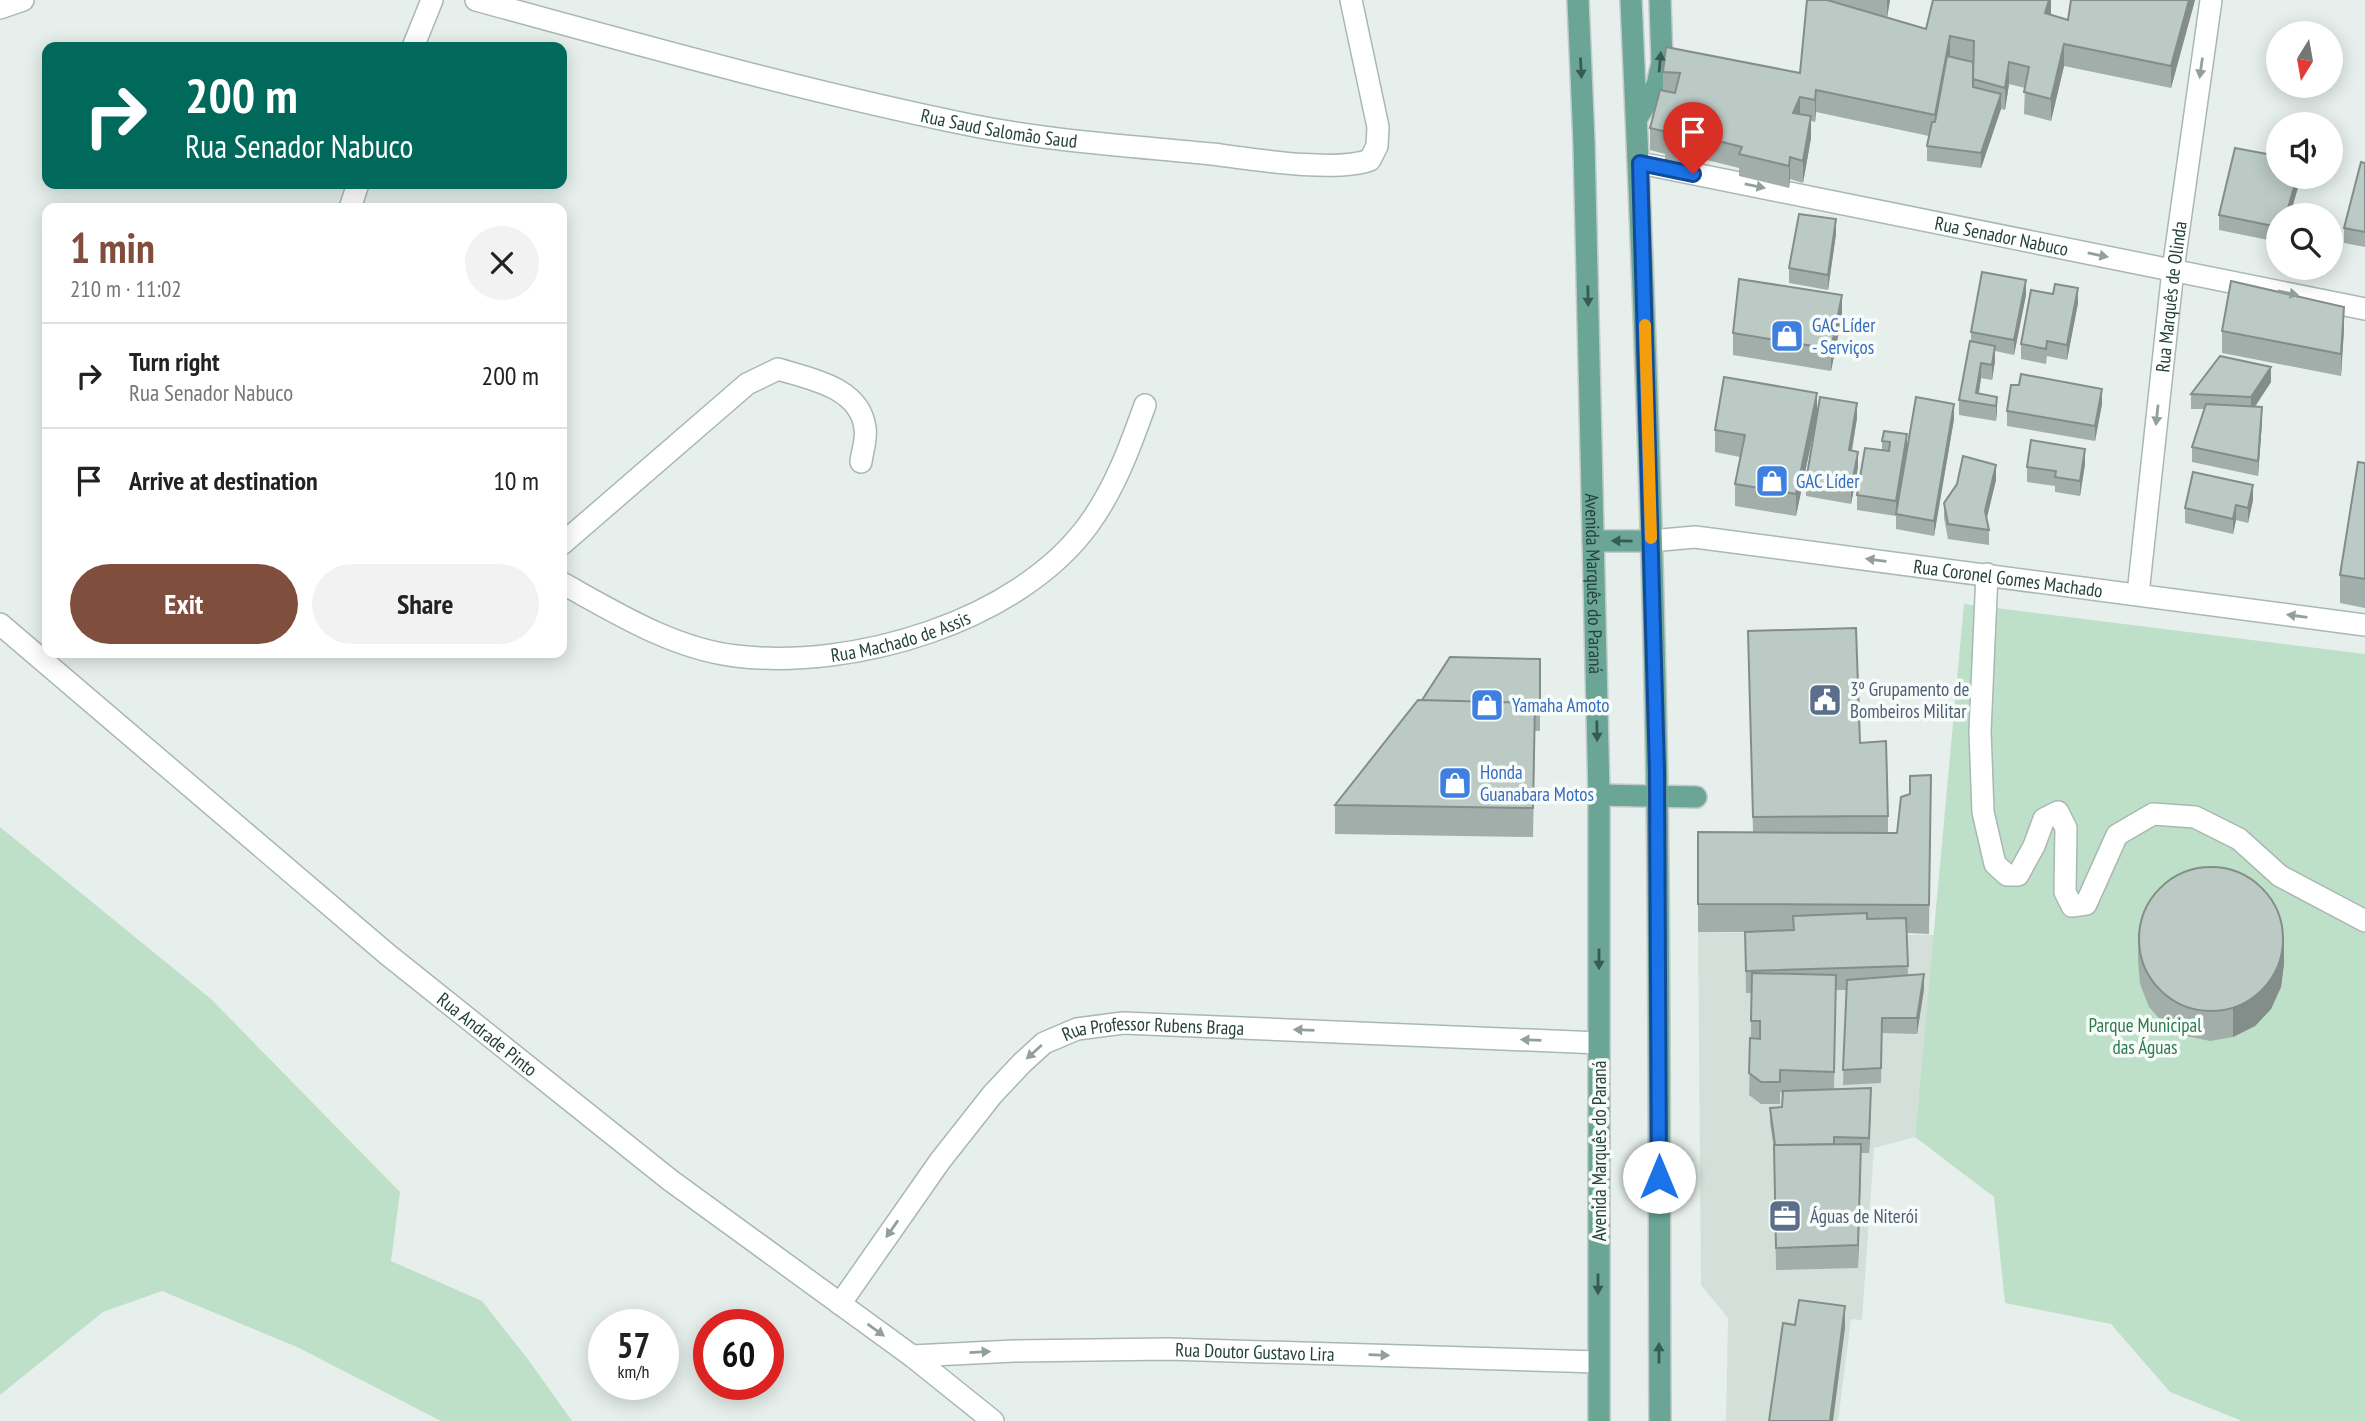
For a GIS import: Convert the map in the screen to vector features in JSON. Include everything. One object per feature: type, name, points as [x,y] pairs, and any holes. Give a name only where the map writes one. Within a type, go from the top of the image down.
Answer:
[{"type":"main road","name":"Avenida Marquês do Paraná","points":[[1578,0],[1584,144],[1599,795],[1599,1421]]},
{"type":"main road","points":[[1631,0],[1640,163],[1657,796],[1660,1421]]},
{"type":"main road","points":[[1637,118],[1657,85],[1662,63],[1660,0]]},
{"type":"main road","points":[[1593,541],[1651,541]]},
{"type":"main road","points":[[1599,795],[1696,797]]},
{"type":"street","points":[[0,8],[23,0]]},
{"type":"street","points":[[415,42],[432,0]]},
{"type":"street","name":"Rua Saud Salomão Saud","points":[[476,0],[705,63],[971,125],[1052,137],[1272,161],[1357,164],[1370,160],[1377,146],[1378,127],[1351,0]]},
{"type":"street","name":"Rua Marquês de Olinda","points":[[2138,594],[2173,270],[2211,0]]},
{"type":"street","name":"Rua Senador Nabuco","points":[[1640,163],[2365,309]]},
{"type":"street","points":[[567,540],[747,384],[778,369],[841,391],[860,413],[866,430],[861,462]]},
{"type":"street","name":"Rua Machado de Assis","points":[[567,586],[677,641],[735,656],[795,659],[856,652],[918,638],[999,600],[1046,569],[1088,525],[1122,468],[1145,405]]},
{"type":"street","name":"Rua Coronel Gomes Machado","points":[[1651,541],[1695,537],[2365,625]]},
{"type":"street","points":[[1987,574],[1980,731],[1983,812],[1995,864],[2007,875],[2018,875],[2045,819],[2058,811],[2066,828],[2065,892],[2072,906],[2086,904],[2117,835],[2153,814],[2195,817],[2239,839],[2280,876],[2365,921]]},
{"type":"street","name":"Rua Andrade Pinto","points":[[0,624],[387,954],[670,1180],[912,1356],[993,1421]]},
{"type":"street","name":"Rua Professor Rubens Braga","points":[[840,1304],[940,1161],[992,1095],[1045,1043],[1077,1029],[1123,1023],[1599,1043]]},
{"type":"street","name":"Rua Doutor Gustavo Lira","points":[[912,1356],[1014,1351],[1168,1349],[1598,1362]]},
{"type":"shaded area","name":"Águas de Niterói","points":[[1698,932],[1934,935],[1915,1137],[1874,1148],[1862,1320],[1851,1319],[1838,1421],[1726,1421],[1728,1318],[1701,1285]]},
{"type":"green space","name":"Parque Municipal das Águas","points":[[1964,604],[2365,654],[2365,1421],[2242,1421],[2170,1392],[2111,1324],[2005,1303],[1994,1197],[1915,1137]]},
{"type":"green space","points":[[0,827],[211,999],[400,1192],[391,1261],[482,1301],[572,1421],[441,1421],[297,1347],[162,1291],[103,1312],[0,1395]]},
{"type":"building","points":[[1807,0],[1827,0],[1926,29],[1933,0],[2049,0],[2045,13],[2068,20],[2071,0],[2189,0],[2171,66],[2064,44],[2051,99],[2024,92],[2029,67],[2009,62],[2005,88],[1973,79],[1974,41],[1950,36],[1935,115],[1816,90],[1815,100],[1800,97],[1793,113],[1811,116],[1803,161],[1790,157],[1789,166],[1739,154],[1742,147],[1699,136],[1696,144],[1665,139],[1667,132],[1650,128],[1660,90],[1675,93],[1680,73],[1663,72],[1666,47],[1800,73]]},
{"type":"building","points":[[1947,56],[1973,62],[1973,87],[2001,94],[1981,153],[1927,146],[1932,122],[1935,122]]},
{"type":"building","points":[[2235,148],[2266,154],[2266,189],[2294,189],[2289,203],[2266,203],[2266,225],[2219,215]]},
{"type":"building","points":[[2361,162],[2365,163],[2365,232],[2344,228]]},
{"type":"building","points":[[1799,214],[1836,219],[1828,275],[1789,268]]},
{"type":"building","points":[[1982,272],[2026,280],[2014,340],[1971,332]]},
{"type":"building","points":[[1739,279],[1842,295],[1831,349],[1733,333]]},
{"type":"building","points":[[2231,281],[2344,307],[2341,354],[2222,331]]},
{"type":"building","points":[[2055,284],[2078,288],[2067,345],[2047,341],[2046,349],[2021,344],[2031,290],[2053,294]]},
{"type":"building","points":[[1970,341],[1995,346],[1992,365],[1981,363],[1976,393],[1997,397],[1996,406],[1959,400]]},
{"type":"building","points":[[2220,356],[2271,367],[2251,397],[2191,394]]},
{"type":"building","points":[[2021,374],[2102,389],[2095,426],[2007,411],[2011,385],[2019,385]]},
{"type":"building","name":"GAC Líder","points":[[1724,377],[1817,393],[1796,494],[1735,484],[1745,435],[1715,430]]},
{"type":"building","points":[[1820,397],[1857,403],[1849,450],[1858,452],[1851,489],[1806,481]]},
{"type":"building","points":[[1916,397],[1954,404],[1934,521],[1896,514]]},
{"type":"building","points":[[2206,404],[2262,407],[2258,461],[2192,447]]},
{"type":"building","points":[[1884,431],[1907,434],[1896,501],[1857,495],[1865,448],[1889,451],[1890,442],[1882,441]]},
{"type":"building","points":[[2031,440],[2085,449],[2080,481],[2055,477],[2056,471],[2027,467]]},
{"type":"building","points":[[1963,456],[1996,465],[1985,511],[1989,530],[1948,524],[1944,503],[1957,484]]},
{"type":"building","points":[[2358,462],[2365,463],[2365,579],[2340,575]]},
{"type":"building","points":[[2193,472],[2253,485],[2248,508],[2236,505],[2233,519],[2185,508]]},
{"type":"building","points":[[1856,628],[1860,743],[1886,741],[1888,816],[1753,817],[1748,631]]},
{"type":"building","points":[[1450,657],[1540,659],[1540,709],[1535,708],[1535,703],[1422,700]]},
{"type":"building","name":"Honda Guanabara Motos","points":[[1418,700],[1535,703],[1533,808],[1335,805]]},
{"type":"building","points":[[1931,775],[1929,905],[1698,904],[1698,832],[1897,833],[1901,797],[1910,794],[1910,776]]},
{"type":"building","points":[[2211,867],[2239,872],[2262,888],[2278,911],[2283,939],[2278,967],[2262,990],[2239,1006],[2211,1011],[2183,1006],[2160,990],[2144,967],[2139,939],[2144,911],[2160,888],[2183,872]]},
{"type":"building","points":[[1867,913],[1867,919],[1906,918],[1908,966],[1746,971],[1745,932],[1794,930],[1793,916]]},
{"type":"building","points":[[1752,973],[1836,975],[1834,1072],[1780,1070],[1780,1082],[1761,1082],[1749,1073],[1750,1038],[1760,1039],[1760,1021],[1751,1021]]},
{"type":"building","points":[[1924,974],[1917,1018],[1882,1018],[1881,1068],[1843,1070],[1847,980]]},
{"type":"building","points":[[1871,1088],[1869,1138],[1834,1137],[1834,1144],[1775,1145],[1770,1108],[1782,1107],[1783,1091]]},
{"type":"building","points":[[1861,1144],[1858,1245],[1776,1248],[1774,1145]]},
{"type":"building","points":[[1799,1300],[1845,1306],[1830,1421],[1769,1421],[1783,1323],[1795,1325]]},
{"type":"slow traffic","points":[[1645,325],[1651,538]]},
{"type":"place","name":"GAC Líder - Serviços","points":[[1787,336]]},
{"type":"place","name":"GAC Líder","points":[[1772,481]]},
{"type":"place","name":"3º Grupamento de Bombeiros Militar","points":[[1825,700]]},
{"type":"place","name":"Yamaha Amoto","points":[[1487,705]]},
{"type":"place","name":"Honda Guanabara Motos","points":[[1455,783]]},
{"type":"place","name":"Águas de Niterói","points":[[1785,1216]]},
{"type":"route","points":[[1659,1177],[1657,771],[1640,163],[1693,174]]}]
